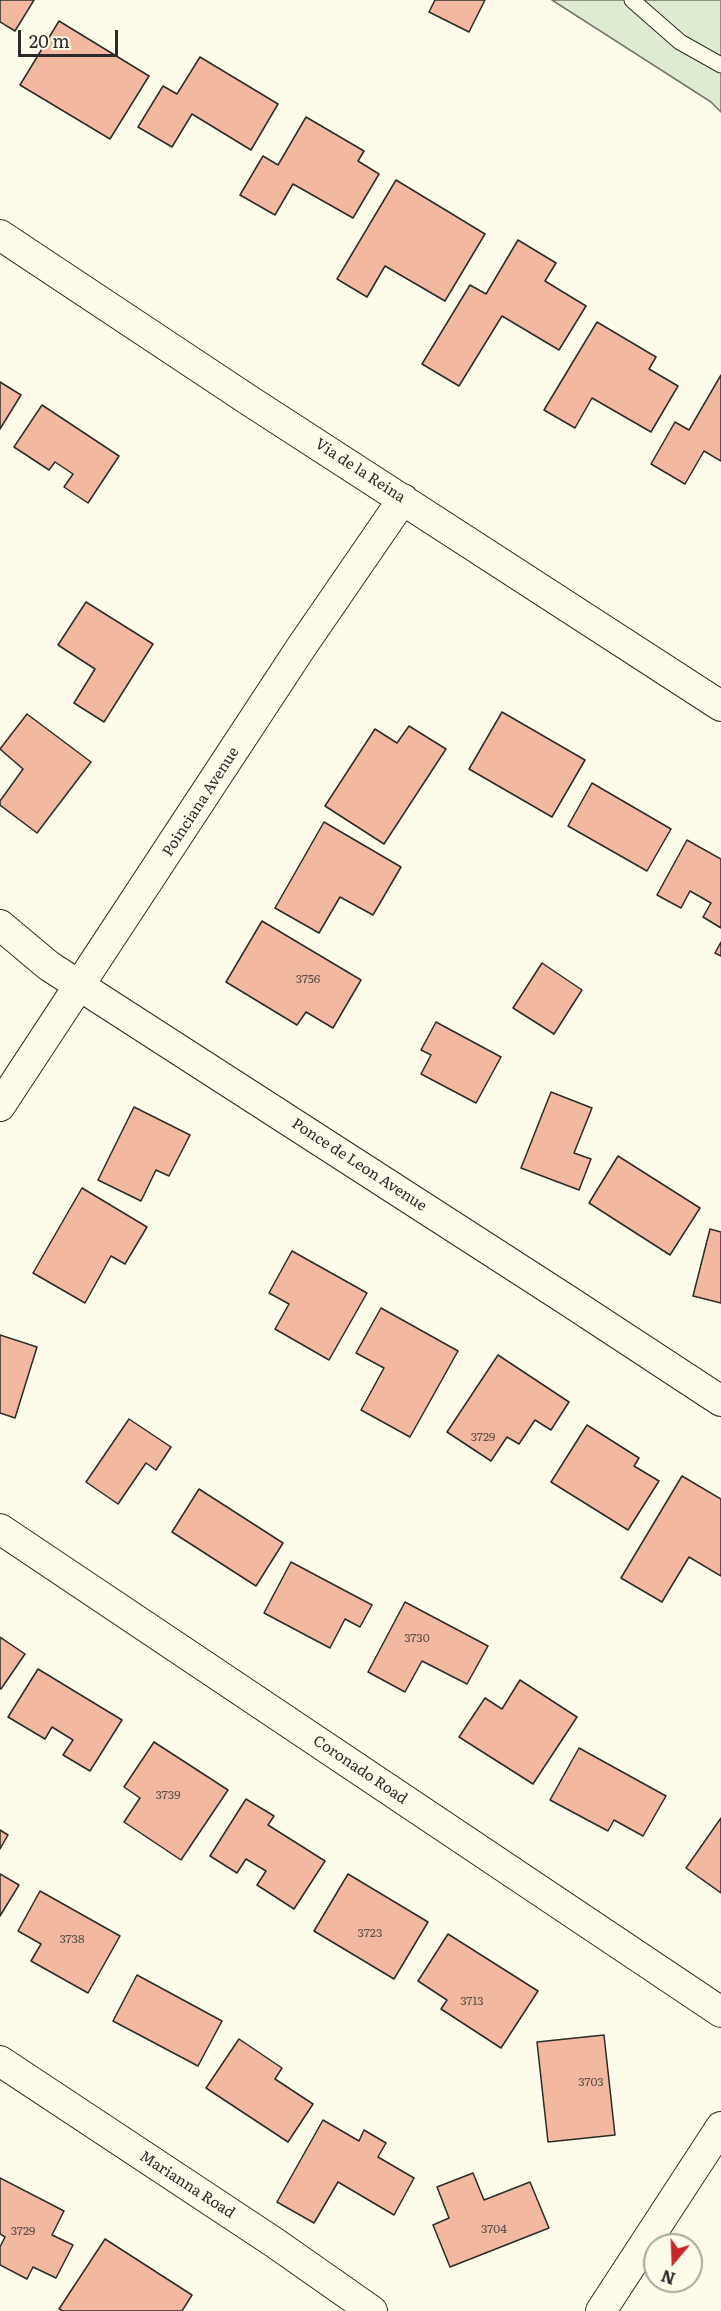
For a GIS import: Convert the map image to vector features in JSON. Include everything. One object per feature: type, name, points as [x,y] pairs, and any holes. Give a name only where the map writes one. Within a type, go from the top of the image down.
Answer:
[{"type":"street","name":"Via de la Reina","points":[[0,235],[250,401],[721,706]]},
{"type":"street","name":"Poinciana Avenue","points":[[0,1106],[300,649],[403,498]]},
{"type":"street","name":"Ponce de Leon Avenue","points":[[0,925],[49,966],[721,1401]]},
{"type":"street","name":"Coronado Road","points":[[0,1529],[721,2012]]},
{"type":"street","name":"Marianna Road","points":[[0,2061],[275,2243],[372,2311]]},
{"type":"street","points":[[601,2311],[721,2127]]},
{"type":"lane","points":[[632,0],[680,42],[721,65]]},
{"type":"green space","points":[[552,0],[721,0],[721,112],[711,102]]},
{"type":"building","points":[[0,0],[34,0],[15,31],[0,22]]},
{"type":"building","points":[[435,0],[485,0],[469,32],[429,12]]},
{"type":"building","points":[[59,21],[149,76],[110,139],[20,85]]},
{"type":"building","points":[[200,57],[278,104],[251,150],[192,114],[172,147],[138,127],[163,86],[177,94]]},
{"type":"building","points":[[306,117],[364,151],[358,161],[379,174],[353,218],[293,184],[275,215],[240,195],[263,156],[278,165]]},
{"type":"building","points":[[396,180],[485,234],[445,301],[385,266],[367,297],[337,279]]},
{"type":"building","points":[[518,240],[556,263],[545,281],[586,306],[559,350],[502,316],[459,386],[422,364],[470,285],[486,294]]},
{"type":"building","points":[[597,322],[656,357],[649,369],[678,386],[651,432],[592,398],[575,428],[544,410]]},
{"type":"building","points":[[721,375],[721,461],[704,451],[685,484],[651,464],[675,422],[689,430]]},
{"type":"building","points":[[0,382],[21,395],[0,429]]},
{"type":"building","points":[[42,405],[119,456],[88,503],[64,487],[73,474],[55,462],[49,470],[14,447]]},
{"type":"building","points":[[86,602],[153,644],[104,722],[74,703],[95,669],[58,645]]},
{"type":"building","points":[[502,712],[585,760],[552,817],[469,769]]},
{"type":"building","points":[[27,714],[91,762],[37,833],[0,805],[0,801],[23,769],[0,749]]},
{"type":"building","points":[[409,726],[446,749],[384,844],[325,806],[375,729],[397,743]]},
{"type":"building","points":[[592,783],[671,829],[647,871],[568,826]]},
{"type":"building","points":[[324,822],[401,867],[373,915],[340,897],[319,933],[275,908]]},
{"type":"building","points":[[687,840],[721,859],[721,928],[703,917],[711,903],[690,891],[681,908],[657,895]]},
{"type":"building","points":[[262,921],[361,980],[333,1028],[306,1012],[297,1025],[226,982]]},
{"type":"building","points":[[721,942],[721,956],[715,953]]},
{"type":"building","points":[[542,963],[582,990],[554,1034],[513,1008]]},
{"type":"building","points":[[436,1022],[501,1057],[476,1103],[421,1074],[431,1055],[421,1050]]},
{"type":"building","points":[[551,1092],[592,1108],[574,1153],[591,1159],[579,1190],[521,1168]]},
{"type":"building","points":[[134,1107],[190,1135],[169,1176],[156,1170],[141,1201],[98,1180]]},
{"type":"building","points":[[618,1156],[700,1208],[670,1255],[589,1203]]},
{"type":"building","points":[[82,1188],[147,1227],[125,1264],[111,1256],[85,1303],[33,1273]]},
{"type":"building","points":[[710,1229],[721,1232],[721,1303],[693,1296]]},
{"type":"building","points":[[292,1251],[367,1293],[329,1360],[275,1329],[289,1304],[269,1293]]},
{"type":"building","points":[[381,1308],[458,1351],[410,1437],[361,1410],[384,1368],[356,1353]]},
{"type":"building","points":[[0,1335],[37,1347],[15,1418],[0,1413]]},
{"type":"building","points":[[498,1355],[569,1402],[551,1430],[535,1420],[519,1444],[507,1437],[491,1461],[447,1432]]},
{"type":"building","points":[[129,1419],[171,1447],[156,1470],[146,1463],[118,1504],[86,1482]]},
{"type":"building","points":[[587,1425],[639,1458],[634,1466],[659,1481],[628,1530],[551,1482]]},
{"type":"building","points":[[682,1476],[721,1499],[721,1576],[689,1557],[662,1602],[621,1578]]},
{"type":"building","points":[[199,1489],[283,1543],[256,1586],[172,1532]]},
{"type":"building","points":[[291,1562],[372,1605],[360,1627],[345,1619],[330,1648],[264,1613]]},
{"type":"building","points":[[405,1602],[488,1646],[467,1684],[422,1661],[405,1692],[368,1672]]},
{"type":"building","points":[[0,1637],[25,1654],[1,1689],[0,1688]]},
{"type":"building","points":[[38,1669],[122,1720],[90,1771],[63,1755],[73,1740],[52,1727],[45,1739],[8,1717]]},
{"type":"building","points":[[520,1680],[577,1717],[533,1784],[459,1737],[485,1698],[502,1709]]},
{"type":"building","points":[[154,1742],[228,1790],[181,1860],[124,1822],[140,1798],[124,1787]]},
{"type":"building","points":[[579,1748],[666,1796],[643,1836],[614,1820],[608,1831],[550,1800]]},
{"type":"building","points":[[246,1799],[274,1816],[268,1825],[325,1861],[294,1909],[257,1885],[266,1871],[246,1859],[237,1873],[210,1856]]},
{"type":"building","points":[[721,1818],[721,1893],[686,1868]]},
{"type":"building","points":[[0,1830],[8,1835],[0,1849]]},
{"type":"building","points":[[0,1874],[19,1885],[0,1916]]},
{"type":"building","points":[[348,1874],[428,1922],[394,1979],[314,1931]]},
{"type":"building","points":[[40,1891],[120,1936],[88,1993],[31,1961],[41,1944],[18,1931]]},
{"type":"building","points":[[448,1934],[538,1991],[501,2048],[441,2009],[447,2000],[418,1981]]},
{"type":"building","points":[[137,1975],[222,2021],[198,2066],[113,2021]]},
{"type":"building","points":[[604,2035],[615,2135],[548,2142],[537,2042]]},
{"type":"building","points":[[239,2039],[282,2068],[275,2079],[313,2104],[288,2142],[206,2088]]},
{"type":"building","points":[[323,2120],[359,2141],[364,2130],[386,2143],[378,2157],[414,2178],[394,2215],[338,2182],[314,2223],[277,2202]]},
{"type":"building","points":[[473,2173],[484,2200],[530,2182],[549,2228],[450,2267],[433,2225],[449,2218],[437,2187]]},
{"type":"building","points":[[0,2178],[64,2211],[52,2235],[73,2245],[56,2278],[33,2267],[27,2279],[0,2265],[0,2247],[5,2237],[0,2234]]},
{"type":"building","points":[[105,2239],[192,2295],[182,2311],[63,2311],[59,2309]]}]
